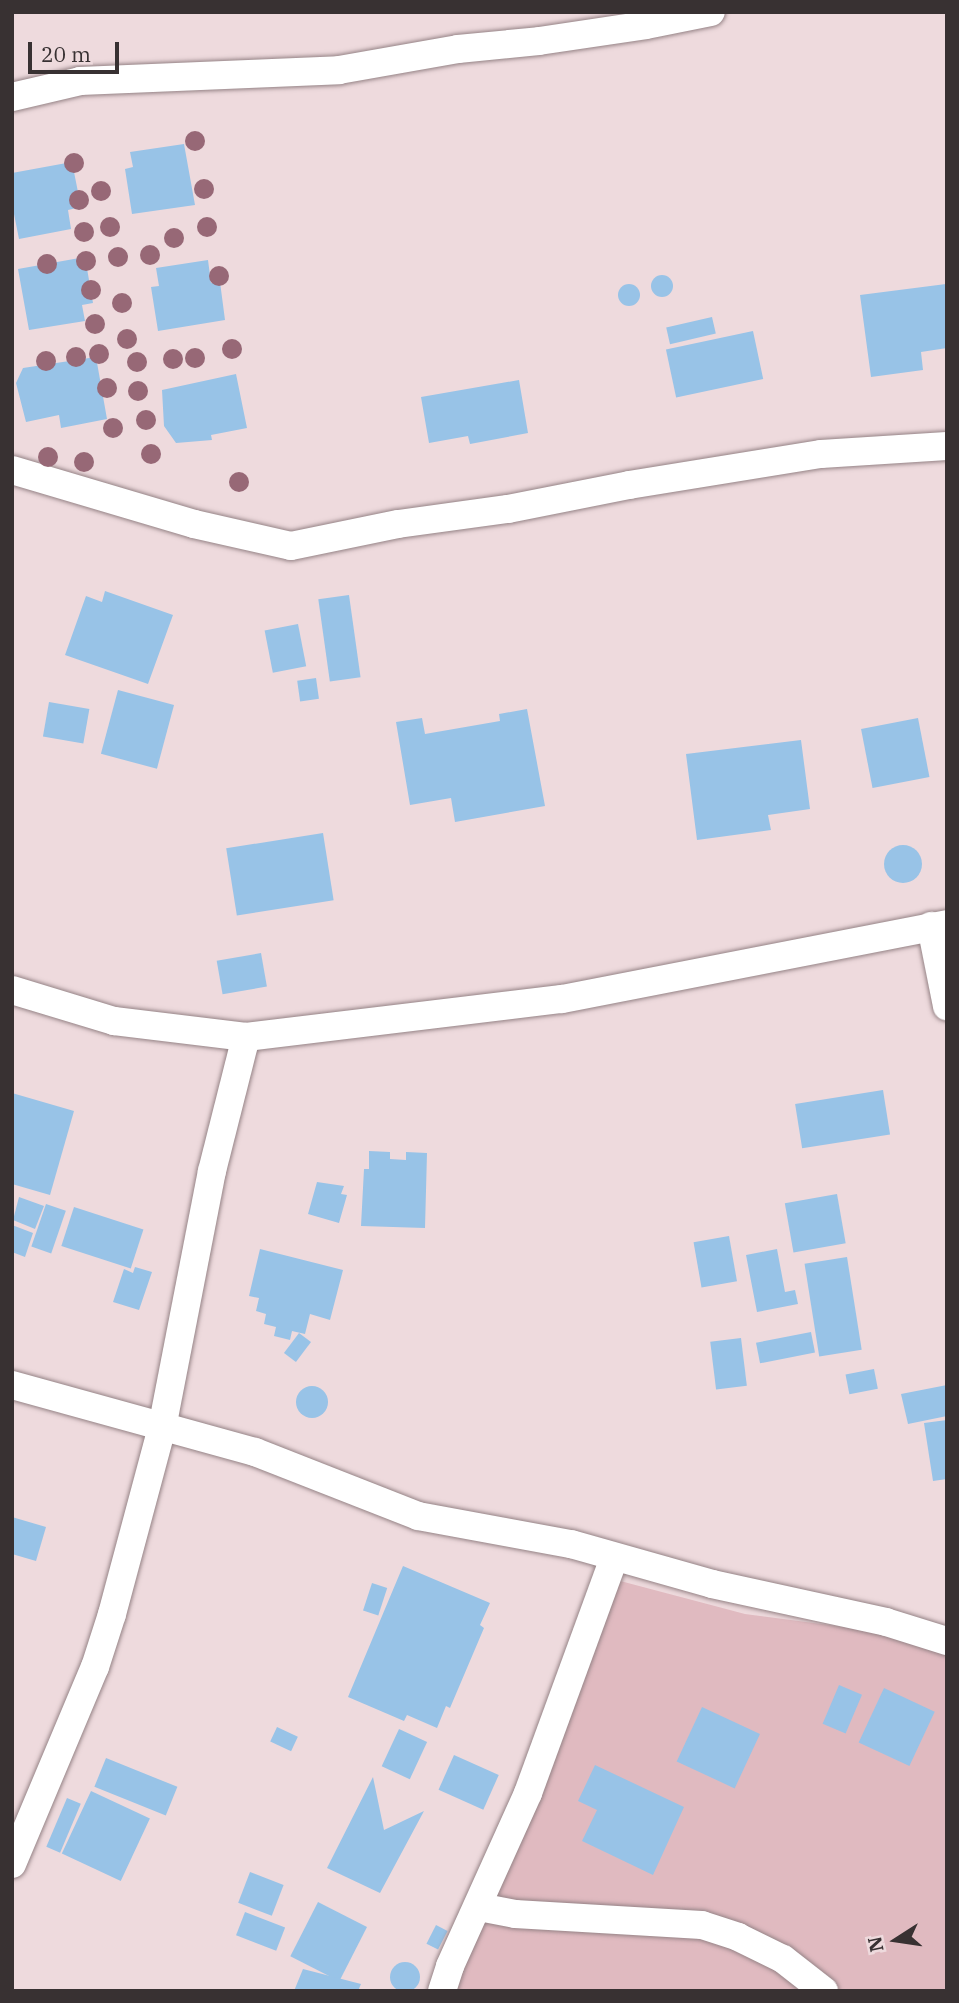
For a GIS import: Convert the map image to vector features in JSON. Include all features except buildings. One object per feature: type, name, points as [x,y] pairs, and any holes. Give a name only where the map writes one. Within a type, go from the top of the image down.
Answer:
[{"type":"street","points":[[12,97],[80,82],[339,70],[458,49],[539,41],[632,27],[710,12]]},
{"type":"street","points":[[12,470],[194,524],[291,546],[398,524],[508,509],[629,485],[821,454],[947,446]]},
{"type":"street","points":[[12,990],[114,1021],[246,1037],[562,999],[939,925],[947,1006]]},
{"type":"street","points":[[12,1864],[95,1667],[162,1428],[212,1171],[246,1037]]},
{"type":"street","points":[[12,1385],[255,1452],[418,1516],[571,1544],[712,1584],[886,1622],[947,1641]]},
{"type":"street","points":[[442,1991],[450,1966],[479,1907],[527,1793],[614,1558]]},
{"type":"street","points":[[479,1907],[515,1914],[702,1925],[738,1937],[783,1959],[824,1991]]},
{"type":"shaded area","points":[[609,1578],[745,1614],[883,1632],[947,1654],[947,1991],[439,1991]]}]
